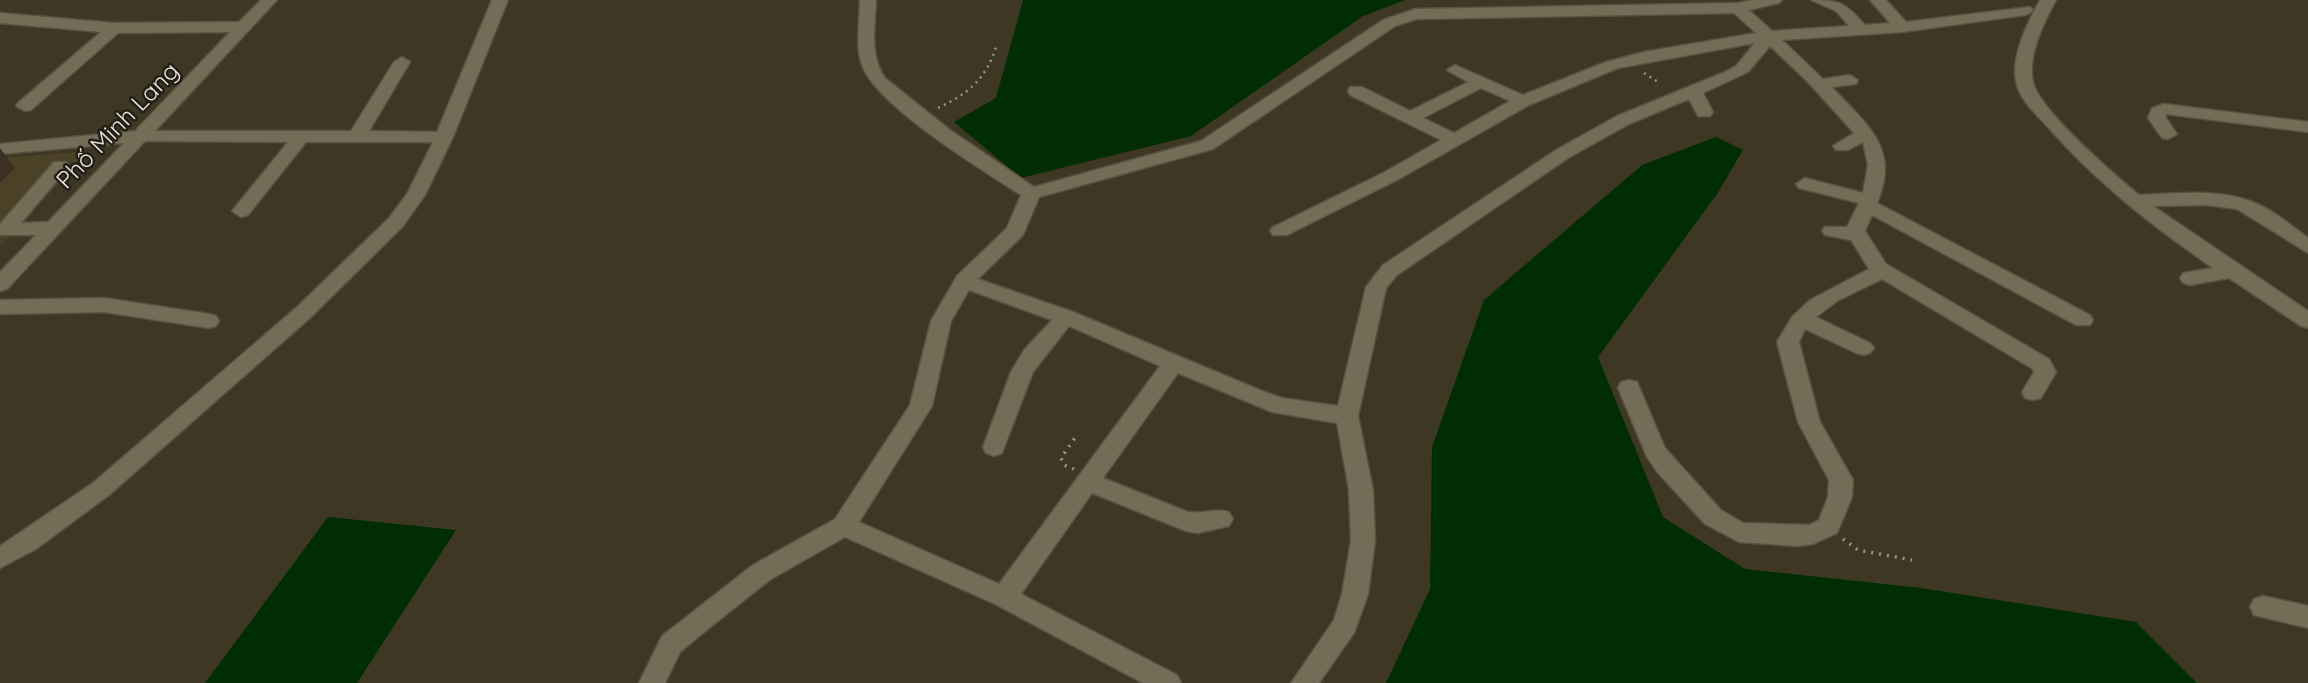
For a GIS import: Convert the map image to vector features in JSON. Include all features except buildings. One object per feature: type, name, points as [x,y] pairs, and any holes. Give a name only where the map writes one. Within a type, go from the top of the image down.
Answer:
[{"type":"street","name":"Phố Minh Lang","points":[[0,284],[270,0]]},
{"type":"street","points":[[0,558],[101,489],[304,312],[396,222],[416,195],[444,137],[500,0]]},
{"type":"street","points":[[868,0],[868,54],[871,70],[880,84],[921,117],[1031,193],[1207,145],[1389,23],[1415,13],[1738,8],[1774,0]]},
{"type":"street","points":[[1819,0],[1841,9],[1861,30]]},
{"type":"street","points":[[1878,0],[1902,27]]},
{"type":"street","points":[[2005,0],[2037,9]]},
{"type":"street","points":[[1738,8],[1820,84],[1866,134],[1877,154],[1877,183],[1856,235]]},
{"type":"street","points":[[1280,231],[1391,176],[1523,101],[1612,65],[1770,36],[1902,27],[2037,9]]},
{"type":"street","points":[[2037,9],[2023,77],[2026,89],[2072,147],[2136,201],[2308,321]]},
{"type":"street","points":[[0,18],[114,28],[244,27]]},
{"type":"street","points":[[25,106],[114,28]]},
{"type":"street","points":[[1304,683],[1345,625],[1355,594],[1363,541],[1361,490],[1346,416],[1377,287],[1390,270],[1562,154],[1623,120],[1731,76],[1742,68],[1770,36]]},
{"type":"street","points":[[356,138],[402,62]]},
{"type":"street","points":[[1455,71],[1523,101]]},
{"type":"street","points":[[1820,84],[1850,80]]},
{"type":"street","points":[[1410,118],[1481,82]]},
{"type":"street","points":[[1693,90],[1703,112]]},
{"type":"street","points":[[1356,91],[1454,140]]},
{"type":"street","points":[[2168,134],[2157,118],[2158,112],[2164,110],[2308,127]]},
{"type":"street","points":[[1842,146],[1866,134]]},
{"type":"street","points":[[0,149],[140,136],[444,137]]},
{"type":"street","points":[[242,211],[300,138]]},
{"type":"street","points":[[52,228],[5,230],[60,166]]},
{"type":"street","points":[[1805,184],[1868,203],[2083,320]]},
{"type":"street","points":[[653,683],[671,644],[762,572],[844,526],[920,406],[940,321],[964,281],[1016,231],[1031,193]]},
{"type":"street","points":[[2136,201],[2222,200],[2242,204],[2308,247]]},
{"type":"street","points":[[1832,231],[1856,235],[1879,269],[2041,364],[2045,372],[2033,392]]},
{"type":"street","points":[[1629,388],[1654,451],[1713,517],[1739,531],[1798,536],[1813,534],[1828,526],[1840,497],[1841,480],[1809,422],[1788,342],[1791,332],[1830,296],[1872,277],[1879,269]]},
{"type":"street","points":[[2190,278],[2233,271]]},
{"type":"street","points":[[964,281],[1066,317],[1173,364],[1280,406],[1346,416]]},
{"type":"street","points":[[0,307],[104,304],[209,321]]},
{"type":"street","points":[[994,447],[1027,363],[1066,317]]},
{"type":"street","points":[[1804,320],[1863,348]]},
{"type":"street","points":[[1004,597],[1173,364]]},
{"type":"street","points":[[1090,479],[1186,521],[1198,523],[1221,519]]},
{"type":"street","points":[[844,526],[1004,597],[1168,683]]},
{"type":"street","points":[[2263,607],[2308,617]]},
{"type":"path","points":[[921,117],[978,86],[990,68],[996,47]]},
{"type":"path","points":[[1077,435],[1061,458],[1065,465],[1090,479]]},
{"type":"path","points":[[1828,526],[1858,550],[1912,560]]},
{"type":"shaded area","points":[[1023,0],[1405,0],[1363,16],[1191,136],[1021,178],[954,122],[996,98]]},
{"type":"shaded area","points":[[1716,137],[1743,150],[1717,194],[1598,357],[1663,517],[1745,569],[1921,588],[2136,622],[2197,683],[1386,683],[1430,589],[1432,447],[1484,300],[1642,165]]},
{"type":"shaded area","points":[[79,152],[85,155],[0,246],[0,158]]},
{"type":"shaded area","points":[[328,517],[456,530],[357,683],[205,683]]}]
